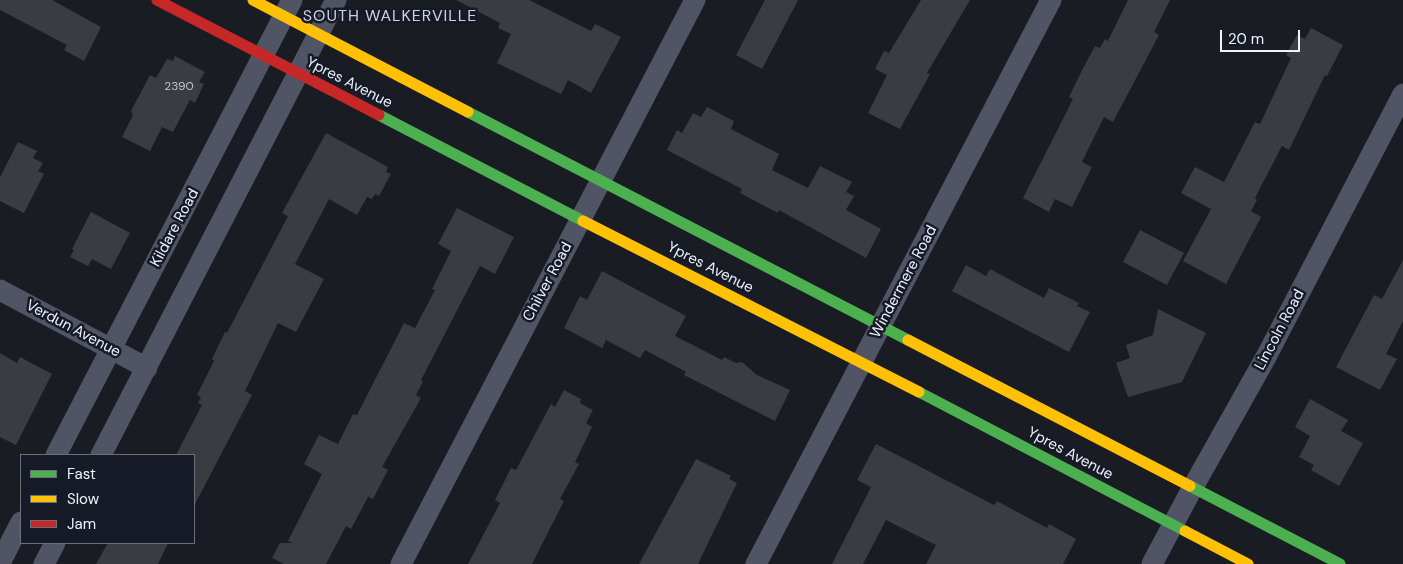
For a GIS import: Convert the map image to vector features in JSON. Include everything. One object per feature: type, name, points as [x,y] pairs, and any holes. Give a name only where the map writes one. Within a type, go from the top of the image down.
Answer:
[{"type":"main road","name":"Ypres Avenue","points":[[157,0],[581,220],[862,362],[1248,564]]},
{"type":"main road","name":"Ypres Avenue","points":[[253,0],[288,8],[318,34],[1340,564]]},
{"type":"street","points":[[102,454],[336,0]]},
{"type":"street","name":"Chilver Road","points":[[401,564],[695,0]]},
{"type":"street","name":"Windermere Road","points":[[756,564],[1051,0]]},
{"type":"street","name":"Kildare Road","points":[[57,454],[288,8]]},
{"type":"street","name":"Lincoln Road","points":[[1152,564],[1266,357],[1403,94]]},
{"type":"street","name":"Verdun Avenue","points":[[0,290],[147,368]]},
{"type":"street","points":[[0,563],[20,524]]},
{"type":"street","points":[[44,564],[54,544]]},
{"type":"building","points":[[0,0],[52,0],[101,27],[84,61],[64,50],[67,45],[0,10]]},
{"type":"building","points":[[456,0],[529,0],[591,31],[595,24],[621,37],[591,93],[568,80],[561,94],[497,63],[511,34],[498,28],[500,23]]},
{"type":"building","points":[[765,0],[798,0],[762,69],[736,55]]},
{"type":"building","points":[[921,0],[970,0],[927,73],[930,74],[900,129],[868,113],[887,75],[875,69],[884,51],[889,53]]},
{"type":"building","points":[[1128,0],[1170,0],[1154,32],[1159,35],[1113,122],[1104,117],[1082,162],[1092,167],[1072,207],[1055,199],[1049,212],[1023,198],[1073,99],[1069,97],[1082,70],[1095,46],[1100,48],[1105,39],[1108,41]]},
{"type":"building","points":[[1311,28],[1343,45],[1327,76],[1325,75],[1289,150],[1282,146],[1255,198],[1257,200],[1251,211],[1261,217],[1226,284],[1183,261],[1211,209],[1181,193],[1195,167],[1224,182],[1255,122],[1260,124],[1291,58],[1286,55],[1297,35],[1305,39]]},
{"type":"building","points":[[175,56],[205,72],[199,82],[204,84],[195,103],[190,100],[173,132],[162,127],[150,151],[122,137],[133,115],[131,111],[150,75],[156,78],[167,59],[173,61]]},
{"type":"building","points":[[707,107],[734,121],[731,129],[779,154],[772,170],[808,188],[820,166],[852,182],[846,192],[854,196],[846,210],[881,229],[866,258],[779,210],[778,213],[740,193],[742,189],[667,150],[677,130],[682,133],[693,113],[701,117]]},
{"type":"building","points":[[326,133],[388,167],[386,172],[391,174],[379,196],[375,194],[372,199],[367,197],[357,215],[329,199],[295,264],[324,279],[296,332],[278,323],[245,391],[252,395],[195,504],[195,454],[177,454],[202,405],[198,403],[201,397],[197,395],[214,361],[212,359],[288,216],[282,213]]},
{"type":"building","points":[[18,142],[37,151],[33,158],[43,163],[38,171],[44,174],[24,213],[0,201],[0,177]]},
{"type":"building","points":[[457,208],[514,237],[495,274],[480,266],[421,380],[423,382],[416,395],[421,398],[382,467],[388,470],[373,499],[368,497],[351,529],[346,526],[326,564],[284,564],[272,558],[280,543],[293,543],[288,541],[322,474],[304,464],[319,435],[338,444],[353,414],[357,415],[404,323],[415,328],[435,290],[432,289],[451,251],[438,244]]},
{"type":"building","points":[[91,212],[130,233],[111,269],[92,259],[88,266],[70,257],[74,250],[72,249]]},
{"type":"building","points":[[1140,230],[1184,253],[1167,285],[1123,262]]},
{"type":"building","points":[[1403,260],[1403,321],[1386,354],[1397,359],[1380,390],[1336,367],[1374,295],[1382,299]]},
{"type":"building","points":[[966,265],[986,276],[990,269],[1044,298],[1049,288],[1079,303],[1077,306],[1090,312],[1069,352],[952,291]]},
{"type":"building","points":[[602,271],[686,316],[675,336],[722,360],[724,357],[736,363],[742,362],[757,375],[790,390],[775,421],[684,375],[686,372],[645,350],[640,358],[606,340],[602,348],[564,328],[580,296],[587,300]]},
{"type":"building","points":[[1158,309],[1206,333],[1182,382],[1128,397],[1116,363],[1130,358],[1126,345],[1153,335]]},
{"type":"building","points":[[0,353],[17,363],[20,357],[52,374],[16,445],[0,437]]},
{"type":"building","points":[[564,390],[581,399],[580,403],[593,410],[586,423],[592,427],[575,462],[579,464],[560,499],[564,501],[532,564],[468,564],[500,503],[495,500],[511,468],[516,470],[551,404],[555,407]]},
{"type":"building","points":[[1310,399],[1348,420],[1341,431],[1363,443],[1339,486],[1311,470],[1314,465],[1299,457],[1310,436],[1295,427]]},
{"type":"building","points":[[876,444],[994,505],[997,501],[1047,528],[1049,524],[1076,539],[1063,564],[926,564],[936,545],[886,520],[863,564],[832,564],[871,487],[857,480]]},
{"type":"building","points":[[696,459],[731,476],[729,479],[737,483],[698,564],[639,564]]},
{"type":"building","points":[[107,544],[168,544],[158,564],[96,564]]},
{"type":"traffic: fast","points":[[468,112],[908,340]]},
{"type":"traffic: fast","points":[[379,115],[583,221]]},
{"type":"traffic: fast","points":[[919,392],[1185,531]]},
{"type":"traffic: fast","points":[[1190,486],[1340,564]]},
{"type":"traffic: slow","points":[[253,0],[468,112]]},
{"type":"traffic: slow","points":[[583,221],[919,392]]},
{"type":"traffic: slow","points":[[908,340],[1190,486]]},
{"type":"traffic: slow","points":[[1185,531],[1248,564]]},
{"type":"traffic: jam","points":[[157,0],[379,115]]},
{"type":"district","name":"SOUTH WALKERVILLE","points":[[390,17]]}]
